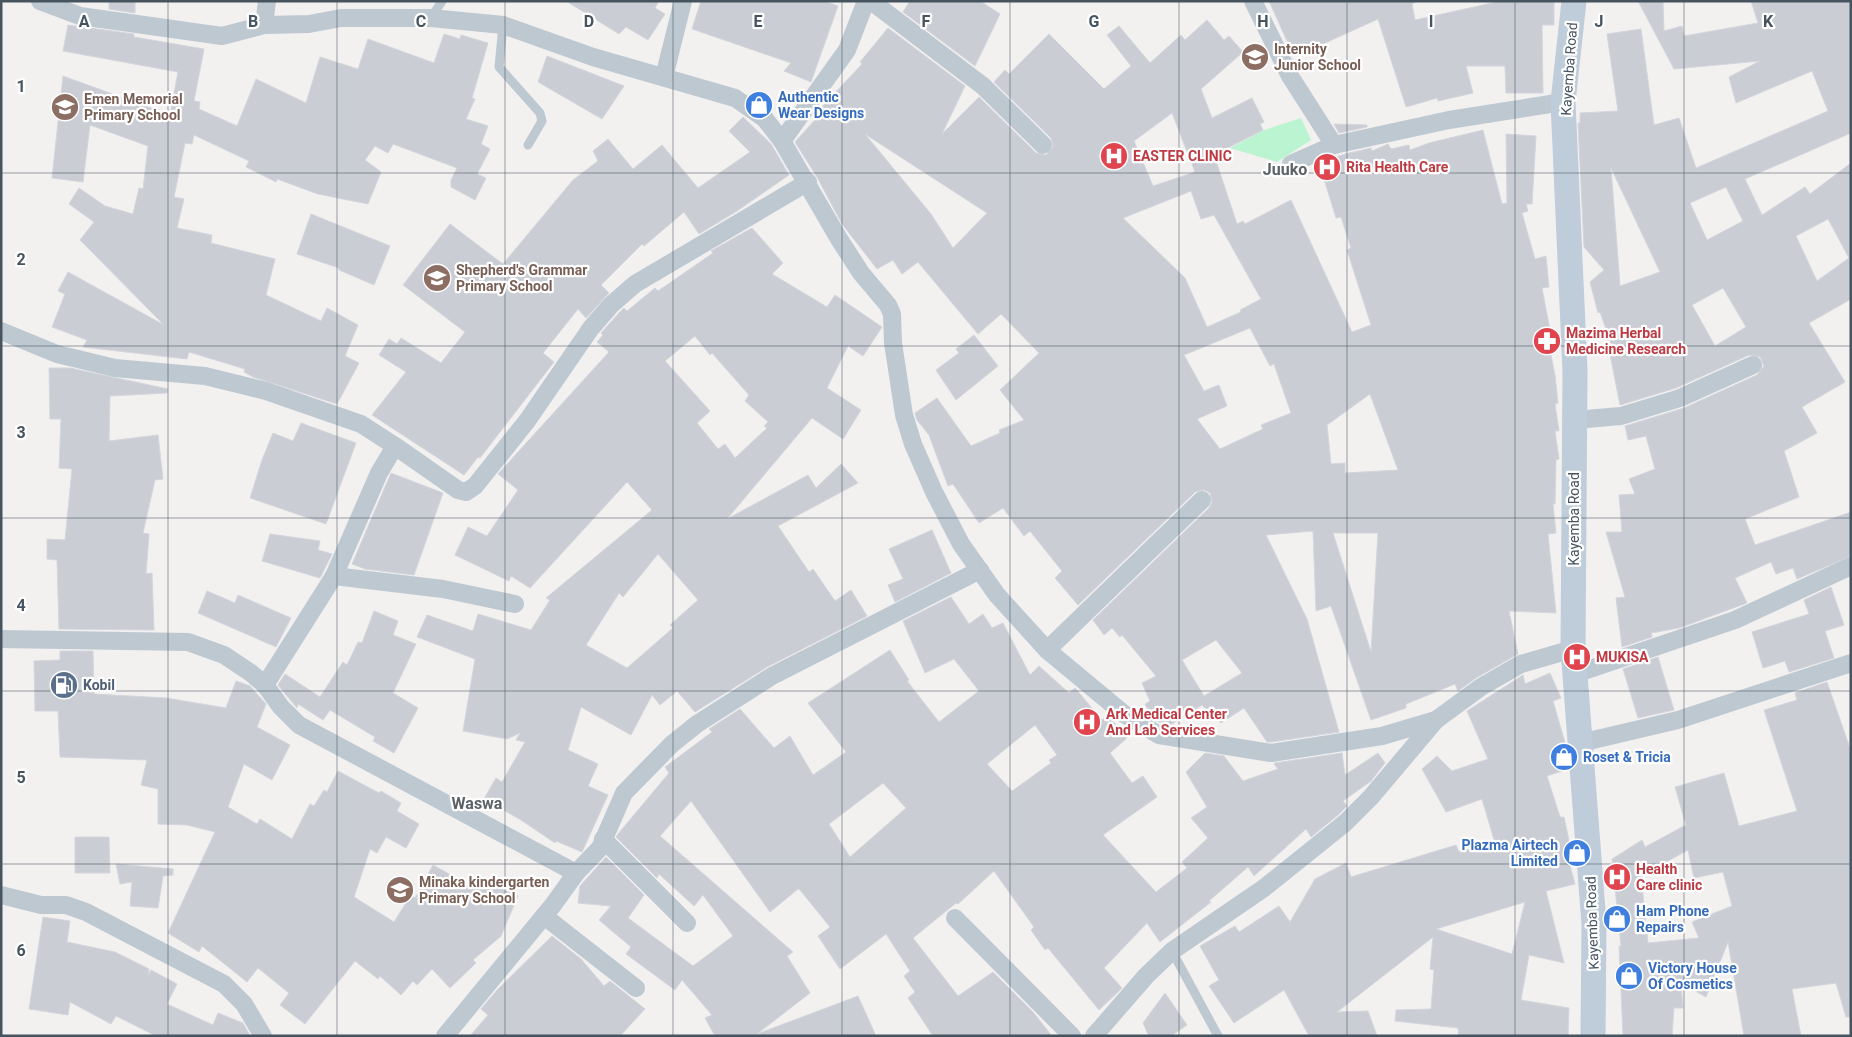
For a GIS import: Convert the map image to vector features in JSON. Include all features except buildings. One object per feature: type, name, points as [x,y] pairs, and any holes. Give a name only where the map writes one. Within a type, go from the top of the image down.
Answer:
[{"type":"street","points":[[40,1],[80,16],[222,36],[264,25],[308,24],[341,18],[431,18],[503,24],[593,57],[735,98],[765,120],[782,141],[808,182],[822,212],[839,240],[892,314],[898,381],[904,415],[913,444],[934,492],[961,544],[997,595],[1047,650],[1124,714],[1159,735],[1272,753],[1382,736],[1436,720]]},
{"type":"street","points":[[264,25],[267,1]]},
{"type":"street","points":[[664,77],[683,1]]},
{"type":"street","points":[[782,141],[847,50],[860,21],[866,1]]},
{"type":"street","points":[[871,1],[983,86],[1043,145]]},
{"type":"street","points":[[1253,1],[1290,76],[1334,145]]},
{"type":"street","name":"Kayemba Road","points":[[1574,1],[1564,102],[1575,372],[1574,662],[1594,924],[1593,1036]]},
{"type":"street","points":[[1291,164],[1334,145],[1449,120],[1564,102]]},
{"type":"street","points":[[1,331],[58,354],[115,368],[205,376],[266,392],[361,424],[396,446],[458,490],[466,492],[475,486],[527,421],[590,328],[611,305],[635,284],[808,182]]},
{"type":"street","points":[[1574,420],[1621,416],[1680,398],[1753,365]]},
{"type":"street","points":[[265,685],[334,576],[379,473],[396,446]]},
{"type":"street","points":[[1047,650],[1202,500]]},
{"type":"street","points":[[1094,1036],[1140,982],[1172,951],[1264,888],[1345,823],[1371,797],[1436,720],[1481,687],[1521,664],[1574,662],[1735,620],[1851,566]]},
{"type":"street","points":[[446,1036],[544,916],[576,872],[592,858],[603,840],[624,793],[660,756],[697,724],[772,676],[980,570]]},
{"type":"street","points":[[334,576],[443,589],[515,604]]},
{"type":"street","points":[[1,639],[188,642],[224,656],[265,685],[281,707],[299,725],[576,872]]},
{"type":"street","points":[[1580,743],[1678,720],[1851,663]]},
{"type":"street","points":[[603,840],[688,924]]},
{"type":"street","points":[[1,895],[41,905],[66,905],[86,912],[224,984],[244,1004],[263,1036]]},
{"type":"street","points":[[544,916],[636,988]]},
{"type":"street","points":[[955,918],[1072,1036]]},
{"type":"lane","points":[[431,18],[442,1]]},
{"type":"lane","points":[[503,24],[499,67],[540,113],[542,121],[528,145]]},
{"type":"lane","points":[[1172,951],[1218,1036]]},
{"type":"green space","points":[[1301,118],[1311,140],[1277,162],[1230,148],[1264,130]]},
{"type":"place","name":"Internity Junior School","points":[[1255,57]]},
{"type":"place","name":"Authentic Wear Designs","points":[[759,105]]},
{"type":"place","name":"Emen Memorial Primary School","points":[[65,107]]},
{"type":"place","name":"EASTER CLINIC","points":[[1114,156]]},
{"type":"place","name":"Rita Health Care","points":[[1327,167]]},
{"type":"place","name":"Shepherd's Grammar Primary School","points":[[437,278]]},
{"type":"place","name":"Mazima Herbal Medicine Research","points":[[1547,341]]},
{"type":"place","name":"MUKISA","points":[[1577,657]]},
{"type":"place","name":"Kobil","points":[[64,685]]},
{"type":"place","name":"Ark Medical Center And Lab Services","points":[[1087,722]]},
{"type":"place","name":"Roset & Tricia","points":[[1564,757]]},
{"type":"place","name":"Plazma Airtech Limited","points":[[1577,853]]},
{"type":"place","name":"Health Care clinic","points":[[1617,877]]},
{"type":"place","name":"Minaka kindergarten Primary School","points":[[400,890]]},
{"type":"place","name":"Ham Phone Repairs","points":[[1617,919]]},
{"type":"place","name":"Victory House Of Cosmetics","points":[[1629,976]]},
{"type":"district","name":"Juuko","points":[[1285,169]]},
{"type":"district","name":"Waswa","points":[[477,803]]}]
